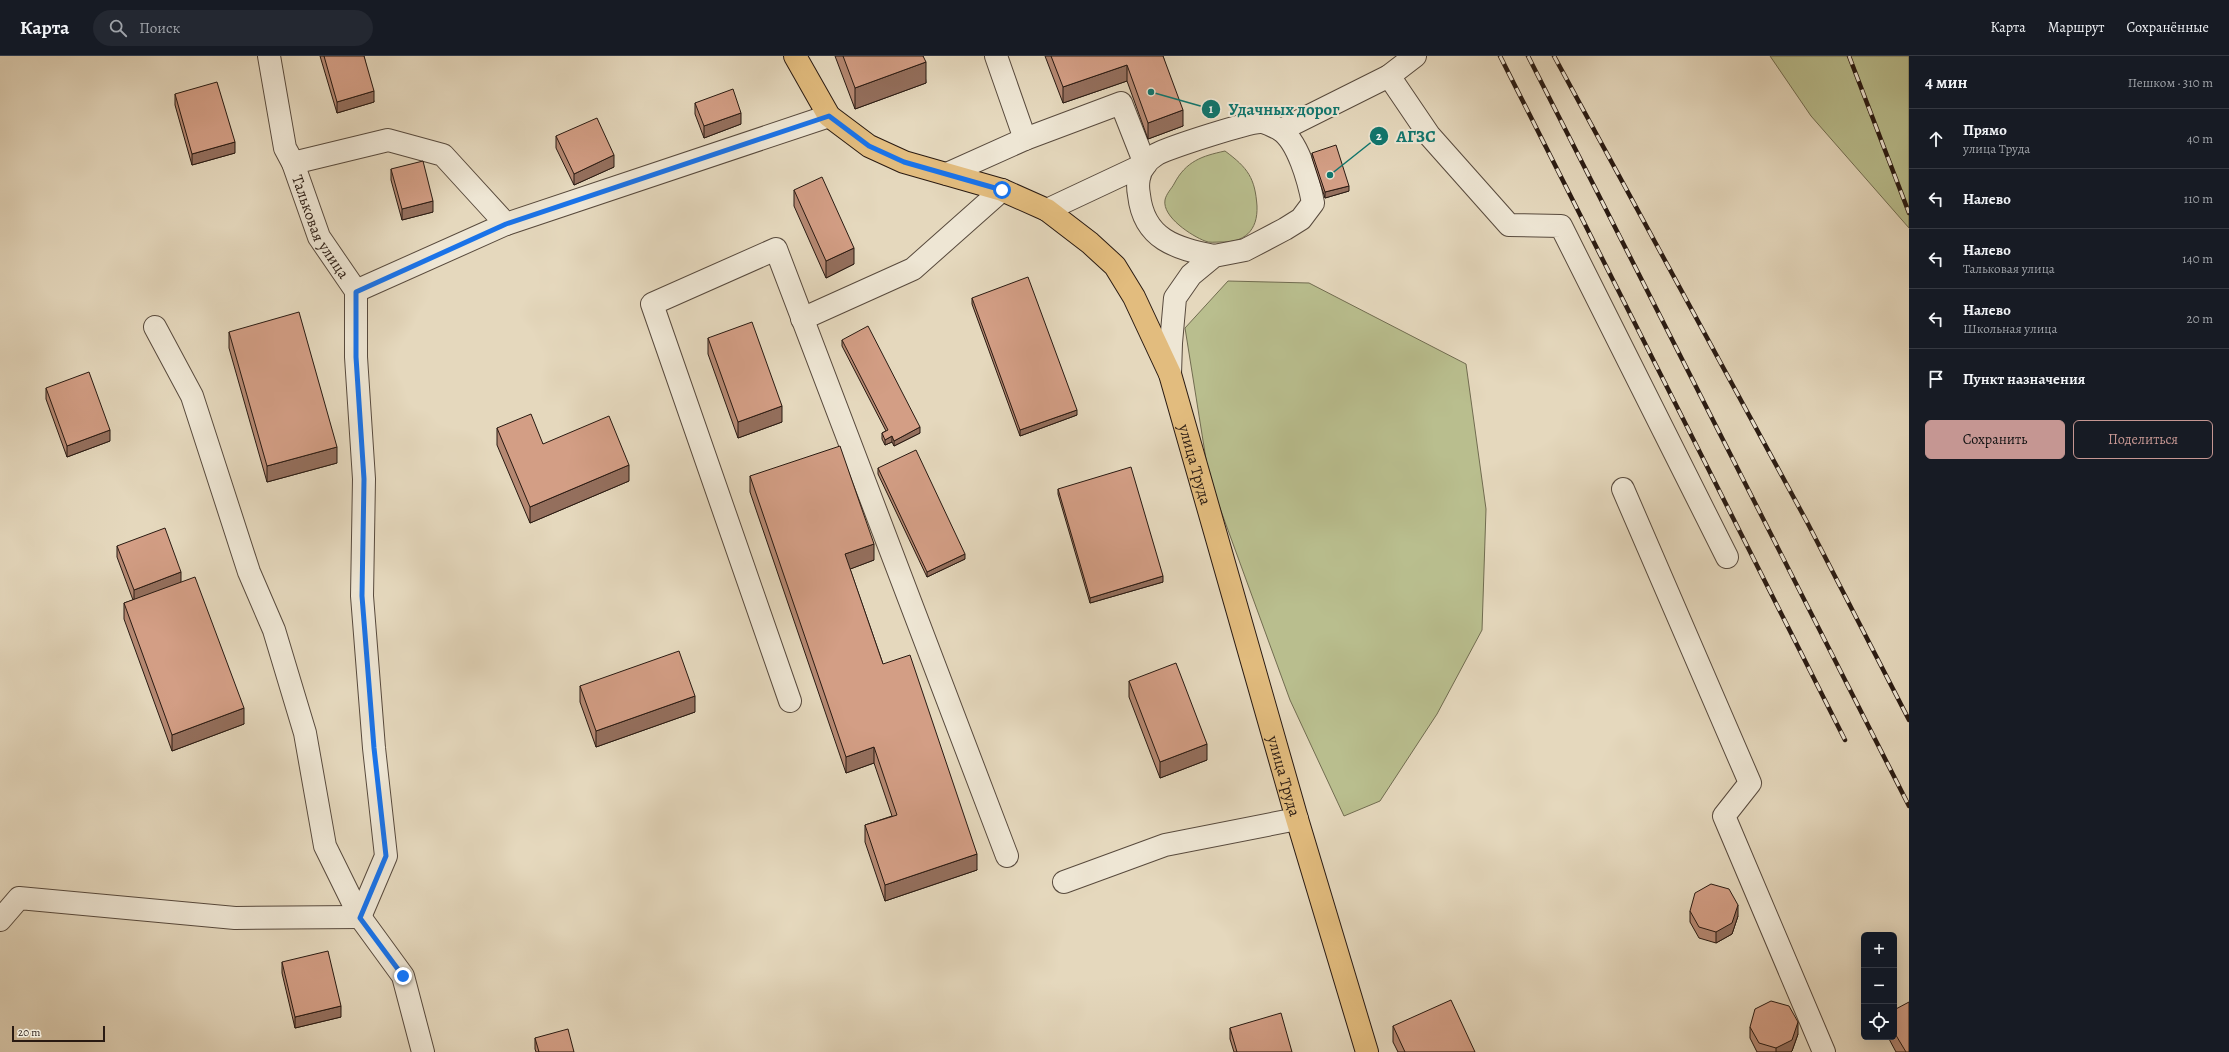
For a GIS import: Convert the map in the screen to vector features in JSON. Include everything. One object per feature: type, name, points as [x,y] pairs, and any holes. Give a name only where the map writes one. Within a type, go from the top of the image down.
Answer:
[{"type":"main road","name":"улица Труда","points":[[795,56],[829,116],[869,146],[904,162],[1002,190],[1046,210],[1090,243],[1115,266],[1134,297],[1170,374],[1297,819],[1367,1052]]},
{"type":"street","name":"Тальковая улица","points":[[269,56],[285,148],[293,164],[319,237],[356,292],[356,357],[364,479],[362,596],[374,748],[386,856],[360,918]]},
{"type":"street","points":[[996,56],[1025,139]]},
{"type":"street","points":[[1280,130],[1389,76],[1415,56]]},
{"type":"street","points":[[1389,76],[1429,135],[1509,224],[1561,226],[1727,557]]},
{"type":"street","points":[[947,174],[1025,139],[1121,103],[1145,164],[1137,184],[1140,206],[1146,221],[1162,239],[1182,250],[1214,256],[1245,250],[1301,219],[1313,202],[1303,163],[1280,130],[1262,122],[1242,126],[1157,154],[1145,164],[1046,210]]},
{"type":"street","points":[[356,292],[506,224],[829,116]]},
{"type":"street","points":[[293,164],[388,140],[444,154],[506,224]]},
{"type":"street","points":[[802,319],[913,269],[1002,190]]},
{"type":"street","points":[[790,701],[652,304],[776,249],[1007,856]]},
{"type":"street","points":[[1170,374],[1170,343],[1175,298],[1191,275],[1214,256]]},
{"type":"street","points":[[155,326],[192,396],[249,572],[274,630],[305,733],[325,846],[360,918],[403,976],[423,1052]]},
{"type":"street","points":[[1623,489],[1750,782],[1724,816],[1824,1052]]},
{"type":"street","points":[[1064,882],[1165,845],[1297,819]]},
{"type":"street","points":[[0,920],[19,898],[235,918],[360,918]]},
{"type":"green space","points":[[1770,56],[1909,56],[1909,228],[1811,116]]},
{"type":"green space","points":[[1225,151],[1245,168],[1249,174],[1256,196],[1257,215],[1252,229],[1243,238],[1229,242],[1208,242],[1193,235],[1179,225],[1168,213],[1165,206],[1165,200],[1179,176],[1189,165],[1209,155]]},
{"type":"green space","points":[[1228,281],[1309,283],[1466,364],[1486,509],[1482,630],[1437,714],[1380,801],[1344,816],[1290,700],[1209,478],[1185,328]]},
{"type":"building","points":[[324,56],[364,56],[374,91],[337,102]]},
{"type":"building","points":[[843,56],[923,56],[926,62],[855,88]]},
{"type":"building","points":[[1051,56],[1163,56],[1183,110],[1148,123],[1127,65],[1063,87]]},
{"type":"building","points":[[217,82],[235,142],[192,154],[175,94]]},
{"type":"building","points":[[733,89],[741,113],[704,126],[695,103]]},
{"type":"building","points":[[597,118],[614,155],[574,174],[556,136]]},
{"type":"building","points":[[1336,145],[1349,186],[1325,192],[1312,153]]},
{"type":"building","points":[[423,161],[433,201],[402,209],[391,169]]},
{"type":"building","points":[[822,177],[854,248],[826,261],[794,190]]},
{"type":"building","points":[[1028,277],[1077,410],[1020,430],[972,298]]},
{"type":"building","points":[[299,312],[337,447],[267,466],[229,332]]},
{"type":"building","points":[[752,322],[782,406],[738,422],[708,338]]},
{"type":"building","points":[[868,326],[920,427],[894,441],[892,436],[885,440],[882,433],[888,430],[842,340]]},
{"type":"building","points":[[89,372],[110,430],[67,446],[46,388]]},
{"type":"building","points":[[531,414],[543,444],[609,416],[629,465],[530,507],[497,428]]},
{"type":"building","points":[[840,446],[874,544],[845,554],[883,664],[910,655],[977,854],[885,885],[865,825],[897,815],[874,747],[846,757],[750,476]]},
{"type":"building","points":[[916,450],[965,554],[927,572],[878,468]]},
{"type":"building","points":[[1131,467],[1163,576],[1090,598],[1058,489]]},
{"type":"building","points":[[165,528],[181,572],[134,590],[117,546]]},
{"type":"building","points":[[195,577],[244,708],[172,735],[124,603]]},
{"type":"building","points":[[679,651],[695,696],[596,731],[580,686]]},
{"type":"building","points":[[1176,663],[1207,744],[1160,762],[1129,681]]},
{"type":"building","points":[[1711,884],[1729,889],[1738,905],[1732,923],[1716,932],[1699,927],[1690,911],[1695,893]]},
{"type":"building","points":[[328,951],[341,1006],[295,1017],[282,962]]},
{"type":"building","points":[[1451,1000],[1475,1052],[1405,1052],[1393,1026]]},
{"type":"building","points":[[1771,1001],[1789,1006],[1798,1022],[1792,1040],[1776,1048],[1759,1043],[1750,1027],[1755,1009]]},
{"type":"building","points":[[1909,1002],[1909,1052],[1906,1052],[1897,1037],[1897,1008]]},
{"type":"building","points":[[1281,1013],[1292,1052],[1237,1052],[1230,1028]]},
{"type":"building","points":[[568,1029],[574,1052],[539,1052],[535,1038]]},
{"type":"railway","points":[[1500,56],[1845,740]]},
{"type":"railway","points":[[1528,56],[1909,806]]},
{"type":"railway","points":[[1554,56],[1807,522],[1909,720]]},
{"type":"railway","points":[[1849,56],[1909,213]]},
{"type":"place","name":"Удачных дорог","points":[[1151,92]]},
{"type":"place","name":"АГЗС","points":[[1330,175]]},
{"type":"route","points":[[403,976],[360,918],[386,856],[374,748],[362,596],[364,479],[356,357],[356,292],[506,224],[829,116],[869,146],[904,162],[1002,190]]}]
